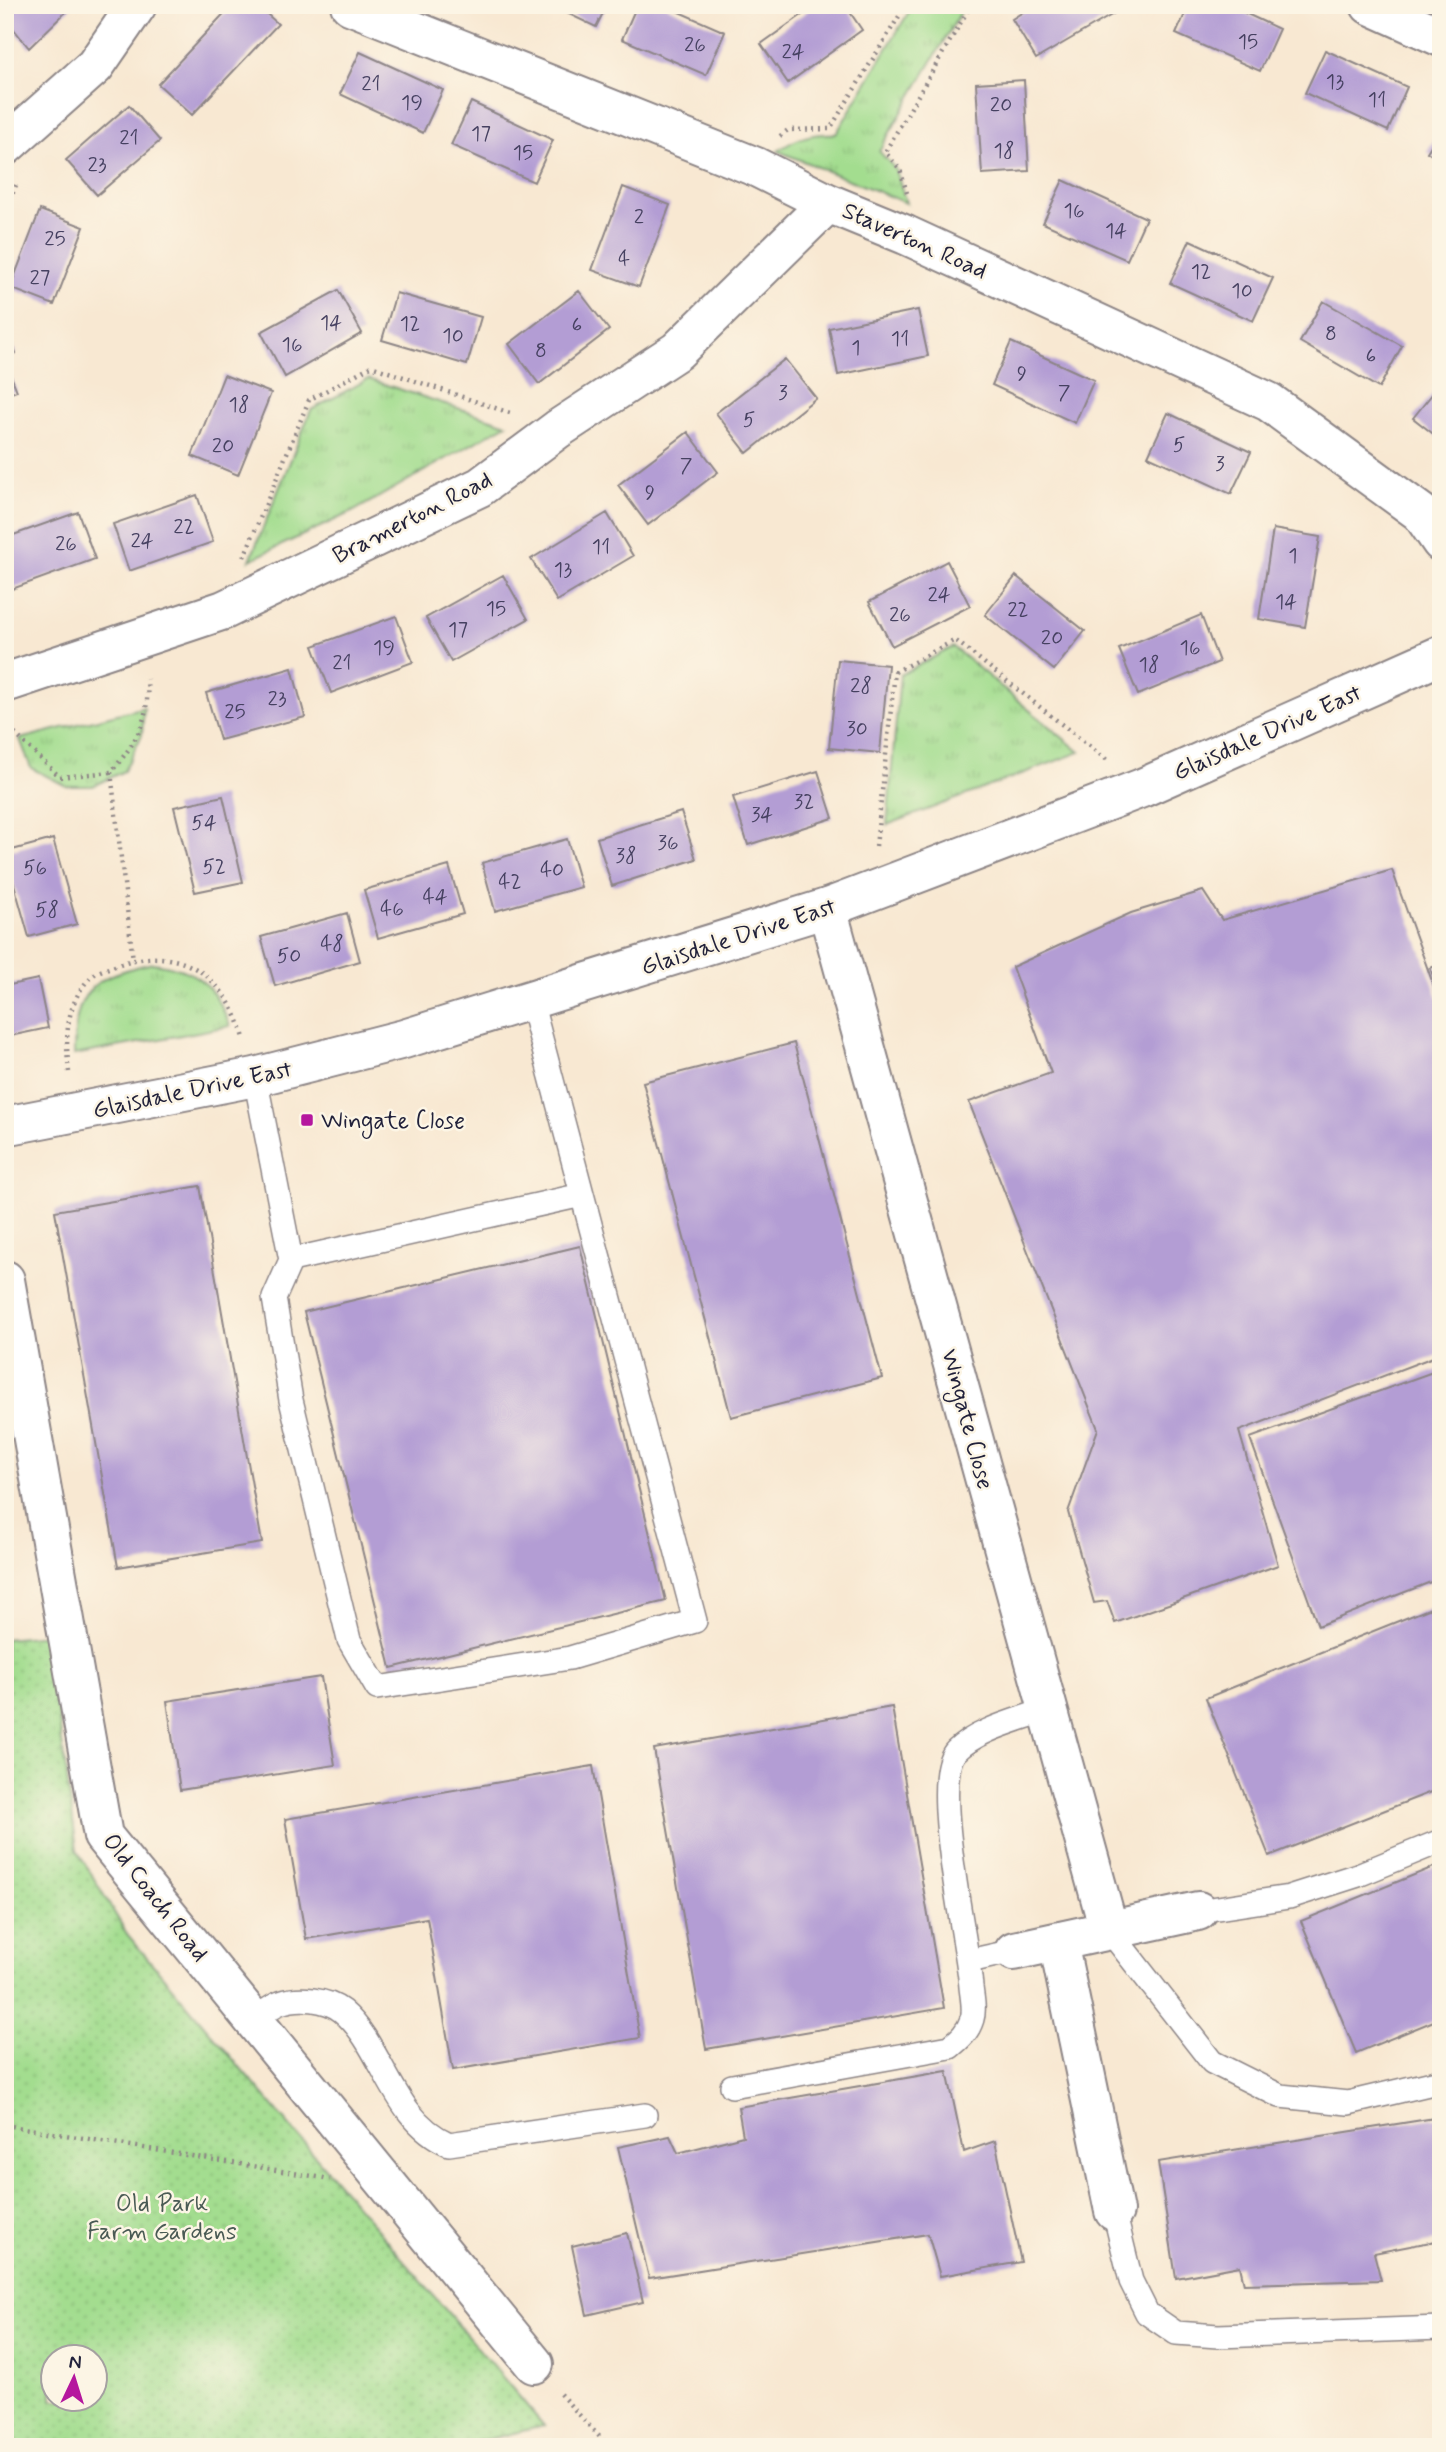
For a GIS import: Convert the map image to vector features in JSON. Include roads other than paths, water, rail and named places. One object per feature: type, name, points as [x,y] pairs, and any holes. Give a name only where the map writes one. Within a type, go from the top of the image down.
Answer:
[{"type":"street","points":[[5,146],[95,66],[137,5]]},
{"type":"street","name":"Staverton Road","points":[[350,5],[756,167],[828,203],[906,234],[1269,402],[1420,513],[1441,542]]},
{"type":"street","points":[[1370,5],[1441,37]]},
{"type":"street","name":"Bramerton Road","points":[[7,698],[142,636],[225,610],[480,487],[558,429],[677,351],[828,203]]},
{"type":"street","name":"Glaisdale Drive East","points":[[5,1126],[74,1115],[255,1077],[404,1039],[827,908],[1142,788],[1441,655]]},
{"type":"street","name":"Wingate Close","points":[[827,908],[1109,1930]]},
{"type":"street","name":"Old Coach Road","points":[[5,1280],[103,1836],[534,2364]]},
{"type":"street","points":[[1014,1951],[1198,1911]]},
{"type":"street","points":[[1058,1941],[1114,2211]]},
{"type":"lane","points":[[255,1077],[291,1260],[274,1298],[291,1399],[349,1640],[377,1688],[570,1658],[695,1621],[582,1195],[551,1066],[531,1001]]},
{"type":"lane","points":[[291,1260],[582,1195]]},
{"type":"lane","points":[[732,2086],[950,2047],[964,2037],[973,2017],[969,1961],[947,1819],[947,1774],[954,1752],[972,1739],[1048,1709]]},
{"type":"lane","points":[[1198,1911],[1289,1897],[1358,1875],[1441,1841]]},
{"type":"lane","points":[[1109,1930],[1212,2062],[1280,2096],[1348,2104],[1441,2081]]},
{"type":"lane","points":[[969,1961],[1014,1951]]},
{"type":"lane","points":[[253,2020],[280,2003],[307,1998],[341,2010],[356,2028],[405,2108],[434,2138],[449,2144],[645,2115]]},
{"type":"lane","points":[[1114,2211],[1132,2281],[1147,2313],[1176,2333],[1218,2336],[1441,2328]]},
{"type":"railway","points":[[1368,2447],[1441,2444]]},
{"type":"place","name":"Wingate Close","points":[[307,1120]]},
{"type":"park label","name":"Old Park Farm Gardens","points":[[162,2217]]}]
